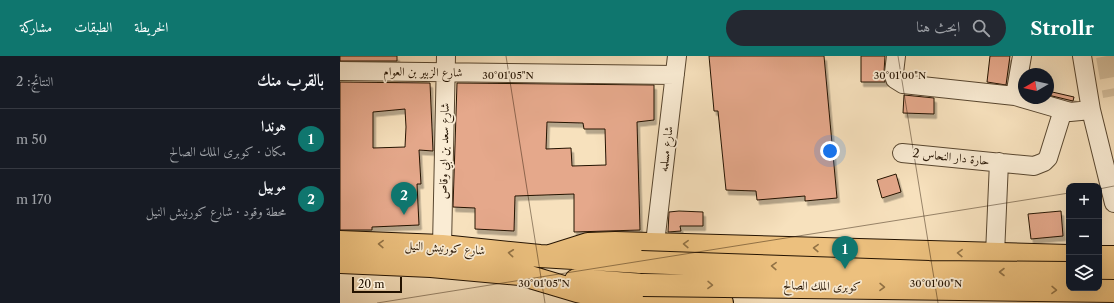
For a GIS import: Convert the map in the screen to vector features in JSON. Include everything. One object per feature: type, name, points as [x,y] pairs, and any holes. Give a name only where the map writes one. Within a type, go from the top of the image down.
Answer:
[{"type":"highway","name":"شارع كورنيش النيل","points":[[340,242],[442,246],[550,256]]},
{"type":"highway","points":[[550,256],[588,244],[655,243],[1066,256]]},
{"type":"highway","points":[[1027,255],[1029,303]]},
{"type":"highway","name":"كوبرى الملك الصالح","points":[[550,256],[641,262],[929,272],[1066,273]]},
{"type":"highway","points":[[1102,257],[1114,257]]},
{"type":"highway","name":"شارع كورنيش النيل","points":[[340,262],[431,266],[531,276]]},
{"type":"highway","points":[[1102,273],[1114,273]]},
{"type":"highway","points":[[531,276],[577,291],[613,299],[722,303]]},
{"type":"highway","name":"كوبرى الملك الصالح","points":[[531,276],[643,285],[1114,291]]},
{"type":"street","name":"شارع مسلمه","points":[[655,243],[677,56]]},
{"type":"street","points":[[896,56],[894,73],[895,79],[902,84],[1015,96],[1063,110],[1076,112],[1091,110]]},
{"type":"street","points":[[1015,96],[1022,56]]},
{"type":"street","points":[[1082,56],[1091,110],[1114,203]]},
{"type":"street","name":"شارع الزبير بن العوام","points":[[340,71],[446,64],[675,75]]},
{"type":"street","name":"شارع سعد بن ابي وقاص","points":[[442,246],[446,64]]},
{"type":"street","name":"حارة دار النحاس 2","points":[[902,153],[1034,166],[1044,162],[1048,158],[1063,110]]},
{"type":"street","name":"حارة دار النحاس 2","points":[[995,254],[999,162]]},
{"type":"building","points":[[340,56],[397,56],[397,61],[340,61]]},
{"type":"building","points":[[709,56],[824,56],[837,198],[805,201],[805,196],[757,200],[756,191],[726,190],[718,111],[714,111]]},
{"type":"building","points":[[861,56],[885,56],[885,82],[861,82]]},
{"type":"building","points":[[990,56],[1010,56],[1006,85],[987,82]]},
{"type":"building","points":[[340,82],[430,83],[433,151],[419,150],[421,184],[417,184],[419,225],[372,227],[372,230],[340,230]],"holes":[[[405,109],[405,147],[373,148],[373,112]]]},
{"type":"building","points":[[457,83],[654,85],[654,120],[637,122],[640,230],[574,232],[574,194],[515,196],[514,231],[475,229],[475,208],[453,207]],"holes":[[[547,122],[583,123],[584,129],[605,129],[606,165],[572,166],[571,148],[546,149]]]},
{"type":"building","points":[[1054,92],[1074,97],[1073,101],[1054,96]]},
{"type":"building","points":[[904,95],[934,98],[934,114],[903,113]]},
{"type":"building","points":[[896,174],[901,192],[882,198],[877,180]]},
{"type":"building","points":[[1061,211],[1063,236],[1031,239],[1028,214]]},
{"type":"building","points":[[669,212],[703,212],[703,226],[680,226],[681,231],[668,232]]},
{"type":"tunnel","points":[[1107,56],[1114,96]]},
{"type":"place","name":"موبيل","points":[[404,215]]},
{"type":"place","name":"هوندا","points":[[845,269]]}]
